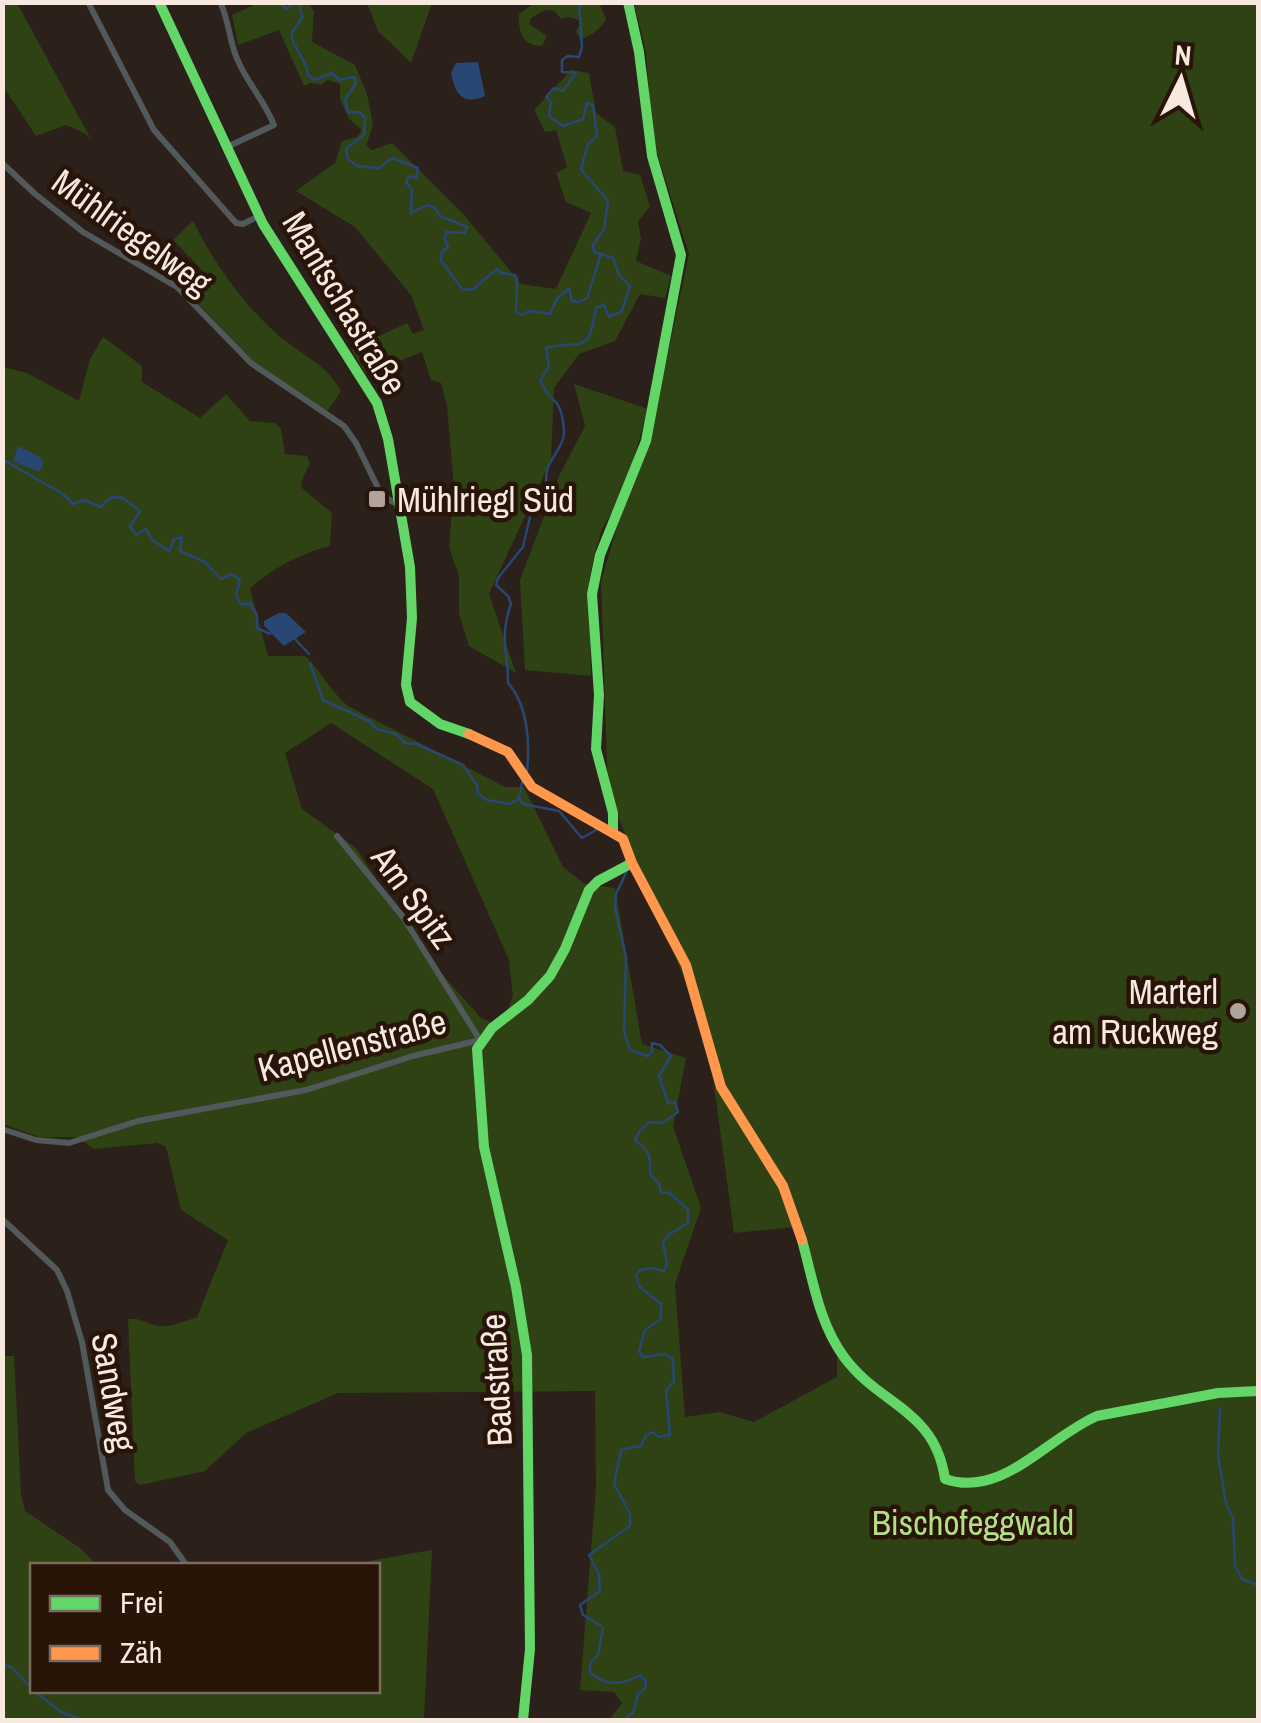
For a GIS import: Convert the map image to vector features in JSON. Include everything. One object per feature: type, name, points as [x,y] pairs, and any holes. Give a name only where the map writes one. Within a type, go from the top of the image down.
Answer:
[{"type":"street","points":[[88,2],[166,148],[236,223],[259,216]]},
{"type":"street","name":"Mantschastraße","points":[[158,2],[259,216],[378,403],[388,439],[412,586],[406,685],[410,702],[440,724],[494,742],[508,752],[524,776],[557,802],[613,832]]},
{"type":"street","points":[[220,2],[236,59],[274,125],[226,147]]},
{"type":"street","points":[[628,2],[639,52],[652,156],[681,255],[646,441],[603,548],[592,589],[600,698],[596,745],[600,775],[615,820],[613,832],[628,848],[632,863],[686,966],[721,1087],[783,1186],[798,1224],[827,1332],[848,1362],[930,1432],[942,1456],[945,1479],[952,1484],[973,1484],[1003,1473],[1043,1452],[1077,1424],[1098,1416],[1158,1407],[1232,1389],[1258,1391]]},
{"type":"street","name":"Mühlriegelweg","points":[[2,163],[84,232],[177,287],[263,374],[344,426],[382,496],[399,505]]},
{"type":"street","name":"Am Spitz","points":[[336,836],[403,917],[480,1040]]},
{"type":"street","name":"Kapellenstraße","points":[[2,1129],[36,1140],[69,1143],[138,1121],[306,1090],[480,1040],[533,997],[554,974],[589,890],[632,863]]},
{"type":"street","name":"Badstraße","points":[[480,1040],[479,1094],[484,1147],[527,1355],[530,1649],[523,1720]]},
{"type":"street","name":"Sandweg","points":[[2,1219],[57,1270],[66,1291],[82,1342],[108,1490],[125,1510],[170,1542],[185,1563]]},
{"type":"green space","points":[[261,2],[308,3],[314,11],[312,42],[355,65],[367,94],[373,125],[366,146],[372,150],[392,143],[465,216],[521,284],[556,289],[591,213],[566,202],[556,173],[567,167],[556,130],[545,132],[534,110],[571,70],[589,73],[596,113],[615,127],[623,171],[640,175],[650,206],[638,222],[641,239],[636,261],[671,276],[665,298],[640,294],[615,341],[579,354],[554,388],[551,460],[489,594],[516,673],[469,646],[459,614],[459,576],[449,547],[454,488],[447,405],[441,383],[431,380],[422,352],[366,374],[351,349],[407,323],[413,334],[424,330],[411,295],[355,227],[296,191],[335,163],[342,141],[357,137],[362,130],[349,119],[340,99],[340,84],[328,80],[321,85],[304,86],[279,30],[238,45],[232,15]]},
{"type":"green space","points":[[2,3],[17,3],[92,141],[66,125],[36,136],[3,86]]},
{"type":"green space","points":[[367,3],[432,3],[411,63],[378,31]]},
{"type":"green space","points":[[534,3],[599,3],[606,18],[596,32],[580,39],[576,31],[582,21],[561,19],[555,11],[545,10],[531,18],[529,24],[547,36],[542,46],[535,45],[523,36],[519,20],[519,14]]},
{"type":"green space","name":"Bischofeggwald","points":[[634,3],[1258,3],[1258,1720],[609,1720],[622,1703],[614,1692],[580,1690],[596,1488],[595,1391],[338,1393],[246,1433],[205,1471],[140,1485],[135,1481],[128,1319],[165,1326],[197,1317],[228,1240],[181,1210],[166,1147],[157,1143],[94,1149],[76,1137],[39,1137],[3,1124],[3,367],[27,373],[79,401],[90,359],[103,337],[142,366],[142,382],[200,418],[226,394],[250,421],[275,423],[281,429],[285,454],[307,456],[310,463],[302,488],[332,513],[330,546],[287,563],[250,589],[268,656],[305,656],[348,706],[505,787],[524,787],[563,867],[585,884],[615,888],[642,1044],[686,1058],[673,1126],[701,1208],[675,1284],[685,1417],[720,1412],[754,1422],[837,1377],[837,1354],[794,1227],[734,1233],[707,1034],[608,792],[601,581],[665,367],[689,254],[652,138],[646,52]],"holes":[[[331,723],[433,789],[509,960],[513,996],[505,1015],[495,1023],[482,1019],[429,960],[356,848],[302,809],[285,753]]]},
{"type":"green space","points":[[193,221],[210,253],[244,300],[335,382],[341,391],[327,412],[253,361],[185,290],[202,270],[173,240]]},
{"type":"green space","points":[[574,384],[648,409],[625,490],[602,529],[595,552],[589,581],[591,676],[525,670],[520,580],[560,474],[585,426]]},
{"type":"green space","points":[[3,1356],[14,1356],[25,1511],[80,1548],[95,1563],[30,1563],[30,1693],[380,1693],[380,1563],[357,1563],[432,1550],[424,1720],[3,1720]]},
{"type":"water","points":[[478,62],[485,96],[466,99],[455,87],[451,73],[456,63]]},
{"type":"water","points":[[18,446],[40,457],[44,463],[39,472],[13,461]]},
{"type":"water","points":[[286,613],[306,632],[284,646],[264,626],[264,621]]},
{"type":"waterway","points":[[279,2],[286,9],[299,4],[302,17],[292,37],[308,75],[314,80],[332,73],[339,80],[354,77],[356,83],[345,100],[348,112],[359,112],[365,118],[364,135],[346,149],[348,159],[357,166],[379,168],[392,158],[418,168],[416,178],[409,176],[406,182],[412,190],[411,213],[427,205],[440,216],[467,227],[465,233],[446,232],[448,247],[442,252],[441,261],[463,290],[473,289],[497,269],[517,279],[516,312],[550,314],[557,299],[569,288],[572,301],[587,298],[601,254],[613,258],[619,275],[630,286],[622,311],[609,317],[604,305],[596,308],[590,334],[582,343],[546,348],[549,366],[541,380],[559,407],[564,435],[547,469],[544,494],[533,504],[523,547],[496,585],[511,604],[505,635],[508,683],[520,702],[526,725],[527,771]]},
{"type":"waterway","points":[[579,2],[582,47],[579,57],[562,60],[562,72],[576,73],[563,91],[554,88],[546,97],[551,102],[549,116],[563,126],[583,119],[587,103],[593,105],[597,136],[588,144],[581,169],[608,201],[604,229],[593,245],[594,252],[601,254]]},
{"type":"waterway","points":[[2,459],[63,494],[73,504],[85,500],[100,507],[112,497],[123,498],[140,511],[130,526],[136,535],[146,529],[151,539],[169,551],[174,539],[182,537],[180,551],[205,562],[221,579],[232,574],[240,580],[236,595],[241,605],[250,603],[257,615],[257,628],[270,634]]},
{"type":"waterway","points":[[295,639],[309,654]]},
{"type":"waterway","points":[[310,663],[323,700],[369,721],[377,729],[396,734],[405,743],[417,744],[463,765],[477,785],[478,794],[487,800],[510,804],[518,799]]},
{"type":"waterway","points":[[523,778],[519,798],[523,804],[559,811],[582,838],[598,829]]},
{"type":"waterway","points":[[623,1720],[633,1713],[646,1681],[640,1675],[609,1682],[590,1673],[603,1627],[583,1615],[580,1605],[600,1591],[599,1574],[589,1555],[630,1526],[630,1514],[614,1484],[621,1450],[641,1446],[652,1432],[659,1437],[670,1435],[666,1391],[674,1381],[673,1359],[665,1354],[643,1357],[639,1351],[645,1330],[661,1319],[661,1304],[639,1286],[636,1275],[650,1268],[664,1271],[667,1263],[663,1243],[668,1235],[688,1223],[688,1210],[670,1193],[661,1192],[650,1174],[647,1151],[635,1141],[649,1122],[663,1123],[678,1112],[675,1102],[668,1103],[659,1076],[671,1056],[652,1043],[652,1052],[647,1056],[630,1050],[624,1031],[626,957],[615,908],[616,894],[626,873]]},
{"type":"waterway","points":[[1220,1408],[1218,1456],[1226,1503],[1233,1518],[1235,1566],[1242,1579],[1258,1585]]},
{"type":"waterway","points":[[2,1664],[11,1667],[30,1687]]},
{"type":"waterway","points":[[37,1693],[61,1712],[83,1720]]},
{"type":"traffic: fast","points":[[159,2],[263,224],[377,403],[388,439],[410,567],[412,618],[406,685],[410,702],[440,724],[469,734]]},
{"type":"traffic: fast","points":[[613,831],[613,813],[596,749],[599,695],[592,594],[600,555],[646,441],[681,255],[652,156],[639,52],[628,2]]},
{"type":"traffic: fast","points":[[523,1720],[530,1649],[527,1355],[484,1147],[477,1049],[492,1028],[528,1000],[550,976],[589,890],[632,863]]},
{"type":"traffic: fast","points":[[802,1240],[818,1301],[835,1344],[858,1373],[930,1437],[945,1479],[986,1481],[1024,1463],[1097,1416],[1218,1393],[1258,1391]]},
{"type":"traffic: slow","points":[[469,734],[508,752],[532,787],[623,839],[686,965],[721,1087],[783,1186],[802,1240]]},
{"type":"place","name":"Mühlriegl Süd","points":[[377,499]]},
{"type":"place","name":"Marterl am Ruckweg","points":[[1238,1011]]}]
